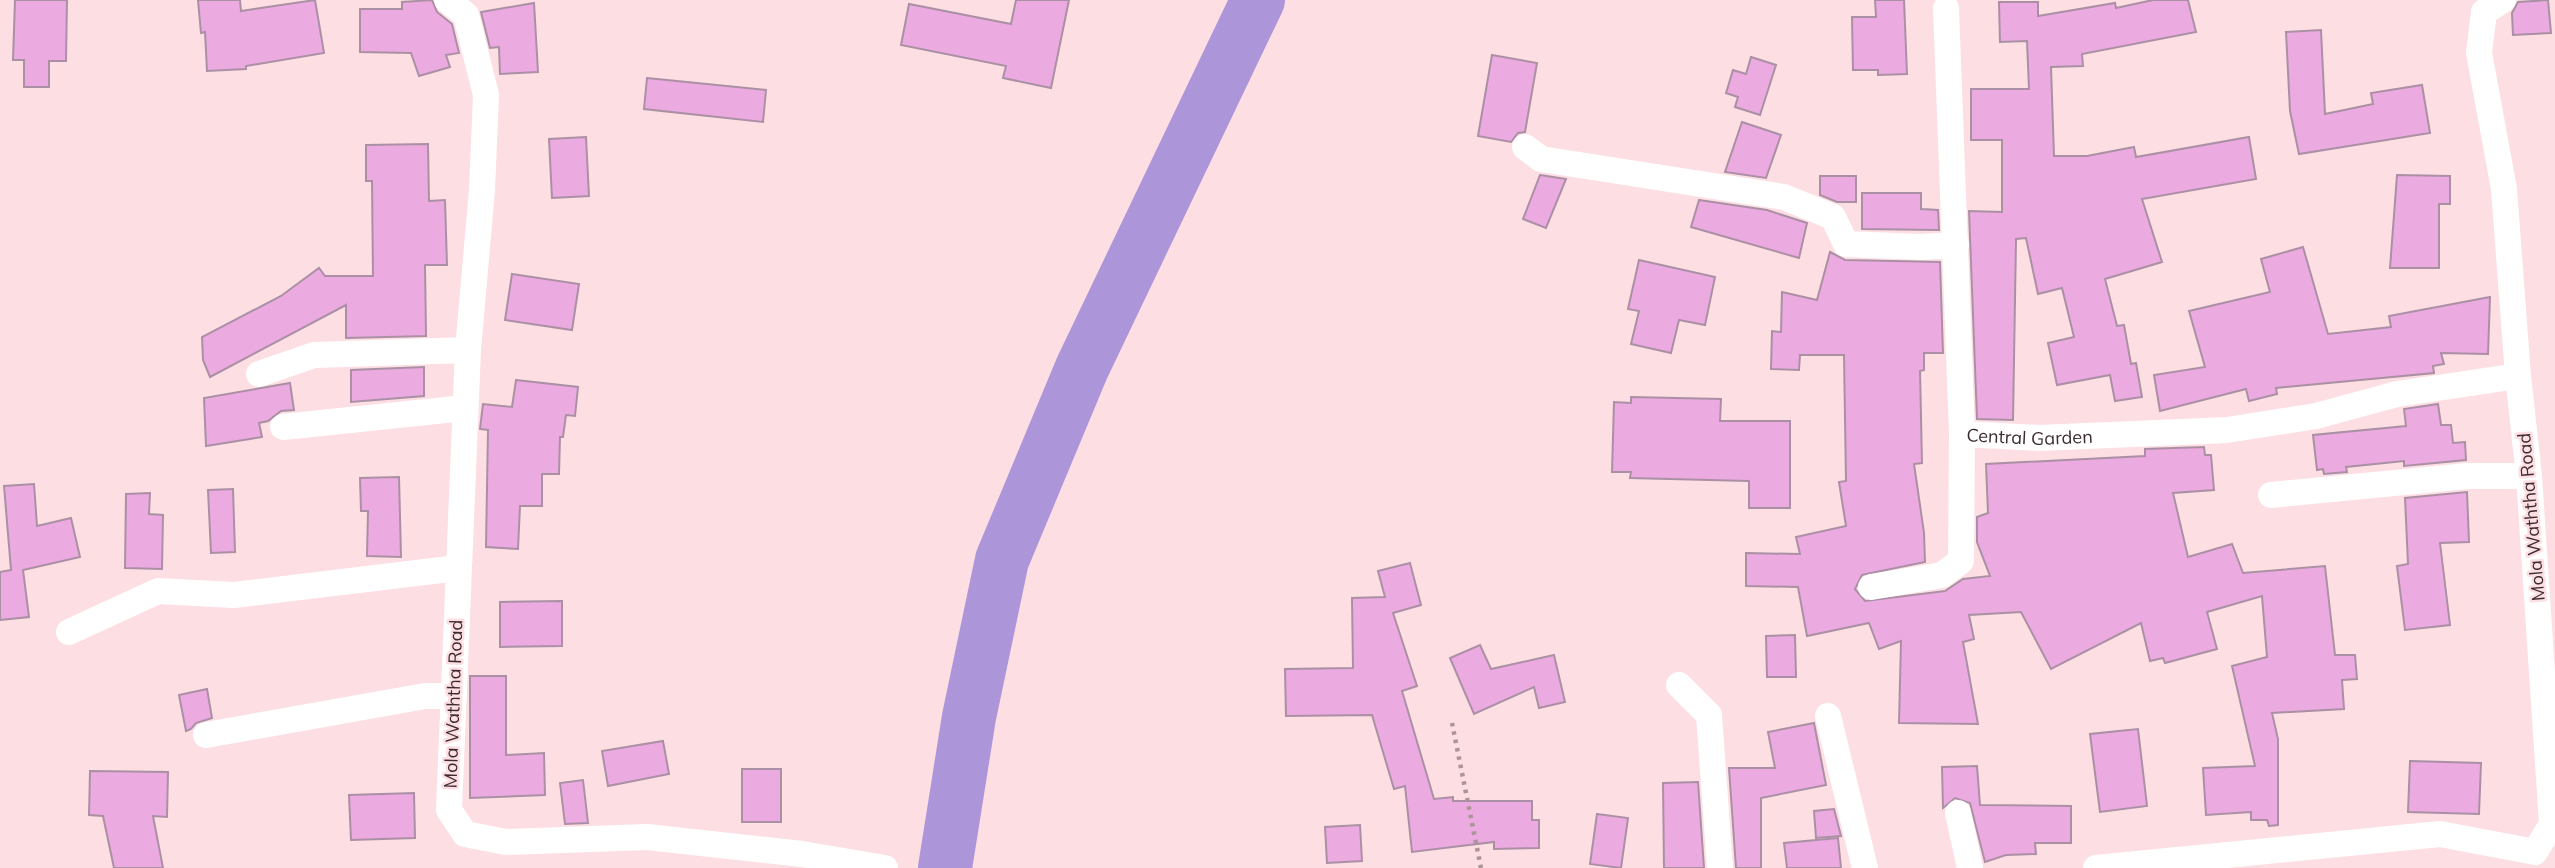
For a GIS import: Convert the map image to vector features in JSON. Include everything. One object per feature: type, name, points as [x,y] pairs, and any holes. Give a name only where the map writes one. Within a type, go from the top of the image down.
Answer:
[{"type":"street","name":"Mola Waththa Road","points":[[447,0],[466,15],[486,95],[468,350],[449,810],[465,834],[506,842],[647,837],[802,854],[885,868]]},
{"type":"street","name":"Mola Waththa Road","points":[[2096,868],[2326,856],[2440,834],[2535,852],[2554,824],[2529,476],[2518,376],[2504,189],[2480,53],[2484,12],[2503,0]]},
{"type":"street","name":"Central Garden","points":[[1946,8],[1962,435],[2040,438],[2227,429],[2316,416],[2397,394],[2518,376]]},
{"type":"street","points":[[1525,147],[1541,159],[1784,197],[1833,217],[1846,244],[1920,247],[1956,245]]},
{"type":"street","points":[[259,374],[314,355],[468,350]]},
{"type":"street","points":[[283,427],[465,408]]},
{"type":"street","points":[[1871,586],[1942,575],[1961,561],[1962,435]]},
{"type":"street","points":[[2271,495],[2467,476],[2529,476]]},
{"type":"street","points":[[69,632],[158,591],[234,595],[458,568]]},
{"type":"street","points":[[1679,685],[1709,715],[1720,868]]},
{"type":"street","points":[[206,735],[425,696],[454,696]]},
{"type":"street","points":[[1828,716],[1866,868]]},
{"type":"street","points":[[1958,813],[1970,868]]},
{"type":"path","points":[[1452,723],[1481,868]]},
{"type":"building","points":[[15,0],[67,0],[66,61],[49,61],[49,87],[24,87],[24,60],[13,60]]},
{"type":"building","points":[[198,0],[240,0],[241,11],[315,0],[324,53],[246,66],[246,69],[207,71],[205,32],[201,33]]},
{"type":"building","points":[[432,0],[437,12],[452,24],[459,53],[446,55],[450,67],[419,76],[411,53],[360,52],[360,9],[402,9],[402,2]]},
{"type":"building","points":[[1016,0],[1069,0],[1051,88],[1003,78],[1006,66],[901,45],[909,4],[1011,24]]},
{"type":"building","points":[[1875,0],[1904,0],[1907,74],[1878,75],[1878,70],[1853,70],[1852,17],[1876,17]]},
{"type":"building","points":[[2153,0],[2188,0],[2196,32],[2082,54],[2083,66],[2051,67],[2054,156],[2087,156],[2134,147],[2136,157],[2249,137],[2256,179],[2142,199],[2162,262],[2105,279],[2117,326],[2124,325],[2131,364],[2136,363],[2142,397],[2115,401],[2110,375],[2057,385],[2048,343],[2074,337],[2062,288],[2038,294],[2026,238],[2016,239],[2013,420],[1977,419],[1969,211],[2002,212],[2002,140],[1971,140],[1971,89],[2029,89],[2027,41],[2000,42],[1999,2],[2038,2],[2038,16],[2115,3],[2116,8]]},
{"type":"building","points":[[2548,0],[2551,33],[2513,35],[2512,13],[2518,2]]},
{"type":"building","points":[[534,3],[538,72],[500,74],[499,47],[490,48],[481,12]]},
{"type":"building","points":[[2321,30],[2325,114],[2373,104],[2371,93],[2422,85],[2430,133],[2299,154],[2290,111],[2286,32]]},
{"type":"building","points":[[1492,55],[1537,63],[1525,132],[1518,133],[1511,142],[1478,136]]},
{"type":"building","points":[[1751,57],[1776,65],[1760,115],[1735,107],[1738,97],[1726,93],[1733,70],[1746,74]]},
{"type":"building","points":[[647,78],[766,90],[763,122],[644,109]]},
{"type":"building","points":[[1742,122],[1781,135],[1766,178],[1725,172]]},
{"type":"building","points":[[586,137],[589,196],[552,198],[549,139]]},
{"type":"building","points":[[428,144],[429,201],[445,200],[447,265],[425,265],[426,336],[346,338],[346,305],[210,377],[203,360],[202,337],[281,296],[319,268],[325,276],[373,276],[372,181],[366,181],[366,145]]},
{"type":"building","points":[[1540,175],[1566,179],[1546,228],[1523,219]]},
{"type":"building","points":[[2397,175],[2450,176],[2450,204],[2439,204],[2439,268],[2390,268]]},
{"type":"building","points":[[1820,176],[1856,176],[1856,202],[1837,202],[1820,195]]},
{"type":"building","points":[[1862,193],[1921,193],[1921,209],[1938,210],[1939,230],[1862,229]]},
{"type":"building","points":[[1699,200],[1767,210],[1807,223],[1799,258],[1691,227]]},
{"type":"building","points":[[2303,247],[2328,334],[2391,327],[2389,316],[2490,297],[2488,354],[2441,353],[2444,364],[2433,366],[2434,373],[2276,388],[2277,394],[2249,401],[2246,389],[2160,411],[2154,375],[2205,367],[2189,311],[2270,292],[2261,259]]},
{"type":"building","points":[[1830,252],[1845,260],[1940,262],[1943,353],[1924,353],[1924,370],[1920,371],[1922,463],[1914,464],[1924,533],[1925,562],[1862,575],[1855,589],[1865,601],[1945,591],[1963,579],[1990,576],[1977,542],[1977,517],[1988,513],[1986,464],[2145,456],[2145,449],[2204,447],[2205,455],[2211,455],[2214,490],[2173,493],[2188,557],[2232,544],[2243,573],[2325,566],[2335,655],[2355,655],[2357,679],[2342,680],[2344,709],[2272,713],[2278,739],[2278,825],[2269,826],[2267,820],[2251,820],[2251,812],[2206,815],[2203,768],[2255,766],[2232,666],[2267,657],[2262,596],[2207,612],[2217,649],[2165,663],[2163,658],[2150,661],[2141,623],[2051,669],[2021,612],[1969,615],[1974,639],[1963,642],[1978,724],[1899,723],[1901,641],[1879,649],[1869,623],[1807,636],[1798,587],[1746,586],[1746,553],[1800,554],[1796,537],[1846,526],[1839,482],[1846,481],[1844,355],[1800,355],[1799,370],[1771,369],[1772,331],[1781,332],[1782,292],[1817,300]]},
{"type":"building","points":[[1639,260],[1715,277],[1705,325],[1679,320],[1671,353],[1631,344],[1639,311],[1628,309]]},
{"type":"building","points":[[512,274],[579,284],[572,330],[505,320]]},
{"type":"building","points":[[424,367],[424,396],[351,402],[351,370]]},
{"type":"building","points":[[516,380],[578,387],[575,416],[566,415],[563,437],[560,437],[559,474],[542,474],[542,506],[520,506],[518,549],[486,547],[488,430],[480,429],[483,404],[512,407]]},
{"type":"building","points":[[290,383],[294,410],[281,411],[268,421],[259,423],[262,437],[206,446],[204,398]]},
{"type":"building","points":[[1631,397],[1721,399],[1720,421],[1790,421],[1790,508],[1749,508],[1749,481],[1630,478],[1631,472],[1612,472],[1614,402],[1631,403]]},
{"type":"building","points":[[2438,404],[2441,425],[2451,425],[2453,443],[2465,442],[2466,460],[2404,466],[2404,461],[2346,467],[2347,472],[2324,474],[2323,469],[2317,470],[2313,435],[2406,426],[2404,409]]},
{"type":"building","points":[[399,477],[401,557],[367,556],[368,511],[361,511],[360,478]]},
{"type":"building","points":[[34,484],[37,526],[71,518],[80,557],[23,570],[29,617],[0,620],[0,572],[11,570],[4,486]]},
{"type":"building","points":[[233,489],[235,552],[211,553],[208,490]]},
{"type":"building","points":[[2467,492],[2469,542],[2440,543],[2450,625],[2405,630],[2397,566],[2408,564],[2405,498]]},
{"type":"building","points":[[150,493],[149,514],[163,515],[162,569],[125,568],[126,494]]},
{"type":"building","points":[[1410,563],[1421,605],[1393,613],[1417,686],[1402,691],[1434,799],[1453,797],[1453,801],[1532,801],[1532,820],[1539,820],[1539,848],[1494,849],[1494,842],[1412,852],[1405,786],[1394,789],[1372,715],[1286,716],[1285,669],[1353,668],[1352,598],[1385,597],[1378,571]]},
{"type":"building","points":[[562,601],[562,646],[500,647],[500,602]]},
{"type":"building","points":[[1795,635],[1796,677],[1767,677],[1766,636]]},
{"type":"building","points":[[1480,645],[1491,669],[1554,655],[1565,702],[1539,708],[1534,687],[1474,714],[1450,658]]},
{"type":"building","points":[[470,676],[506,676],[506,755],[544,753],[545,795],[470,798]]},
{"type":"building","points":[[207,689],[212,718],[196,723],[186,731],[179,695]]},
{"type":"building","points":[[1814,723],[1826,785],[1761,798],[1761,868],[1736,868],[1729,768],[1775,768],[1768,732]]},
{"type":"building","points":[[2138,729],[2147,806],[2100,812],[2090,734]]},
{"type":"building","points":[[663,741],[669,774],[608,786],[602,751]]},
{"type":"building","points":[[2410,761],[2481,763],[2479,814],[2408,812]]},
{"type":"building","points":[[1977,766],[1980,805],[2071,806],[2071,843],[2035,843],[2036,854],[2006,855],[1985,862],[1970,803],[1955,798],[1943,808],[1942,767]]},
{"type":"building","points":[[742,769],[781,769],[781,822],[742,822]]},
{"type":"building","points":[[90,771],[168,772],[167,817],[153,816],[163,868],[114,868],[103,816],[89,815]]},
{"type":"building","points":[[583,780],[588,823],[565,824],[560,783]]},
{"type":"building","points":[[1698,782],[1704,868],[1664,868],[1663,783]]},
{"type":"building","points":[[414,793],[415,838],[351,840],[349,795]]},
{"type":"building","points":[[1834,809],[1841,836],[1816,838],[1814,811]]},
{"type":"building","points":[[1597,814],[1628,818],[1621,868],[1590,864]]},
{"type":"building","points":[[1360,825],[1362,861],[1327,863],[1325,827]]},
{"type":"building","points":[[1838,838],[1841,868],[1787,868],[1784,843]]},
{"type":"waterway","points":[[945,868],[969,717],[1002,560],[1082,368],[1258,0]]}]
